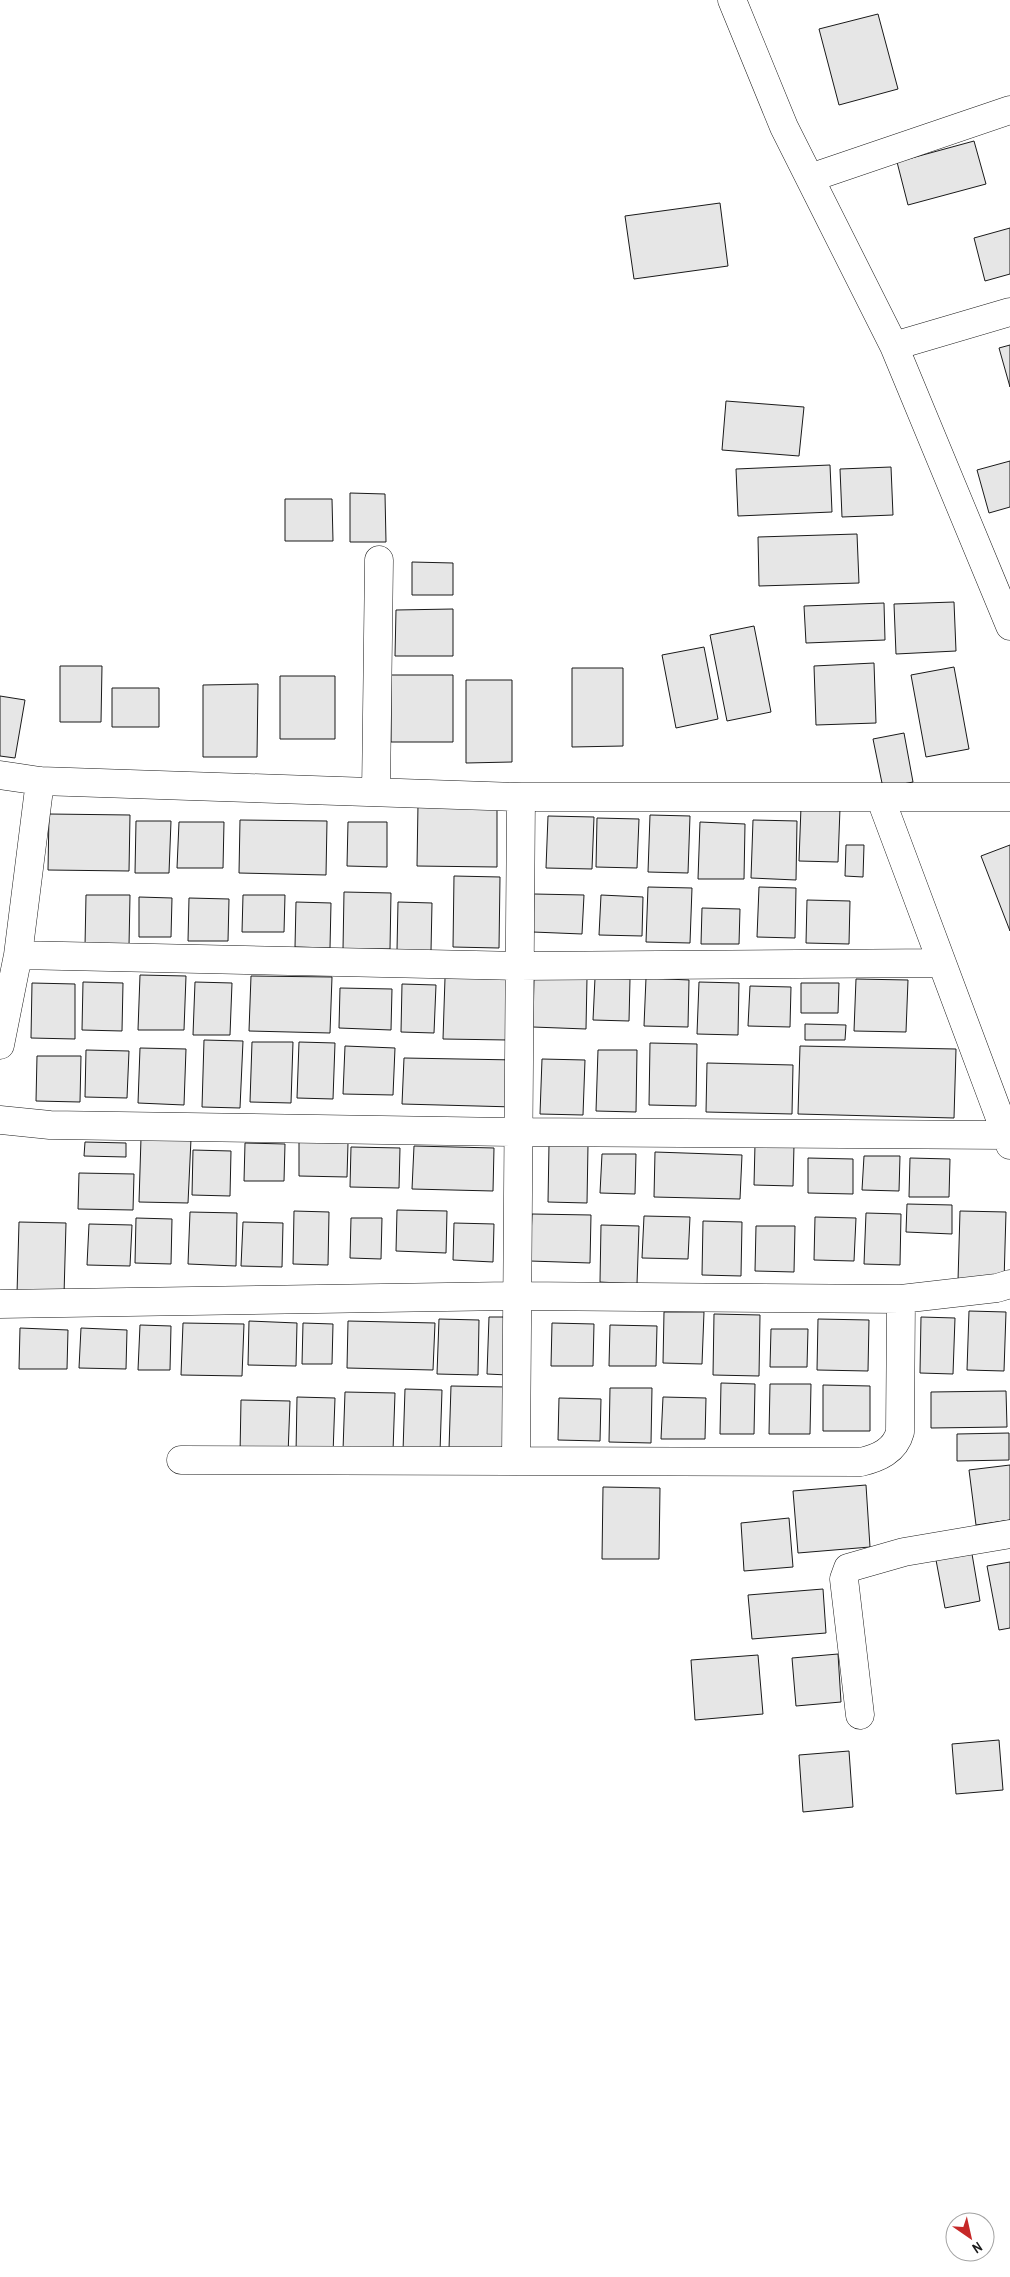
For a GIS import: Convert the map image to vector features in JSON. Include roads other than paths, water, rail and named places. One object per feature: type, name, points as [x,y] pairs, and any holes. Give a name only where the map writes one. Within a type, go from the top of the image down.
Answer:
[{"type":"street","points":[[732,0],[784,127],[894,346],[1010,626]]},
{"type":"street","points":[[810,178],[1010,110]]},
{"type":"street","points":[[894,346],[1010,312]]},
{"type":"street","points":[[376,792],[379,560]]},
{"type":"street","points":[[0,775],[40,781],[521,796],[1010,797]]},
{"type":"street","points":[[0,1045],[18,955],[40,781]]},
{"type":"street","points":[[516,1460],[521,796]]},
{"type":"street","points":[[0,1120],[60,1125],[1008,1140],[880,797]]},
{"type":"street","points":[[18,955],[520,966],[942,963]]},
{"type":"street","points":[[0,1304],[516,1296],[901,1299],[997,1288],[1010,1284]]},
{"type":"street","points":[[181,1460],[861,1462],[878,1458],[897,1442],[900,1432],[901,1299]]},
{"type":"street","points":[[860,1715],[844,1579],[848,1568],[904,1552],[1010,1534]]}]
